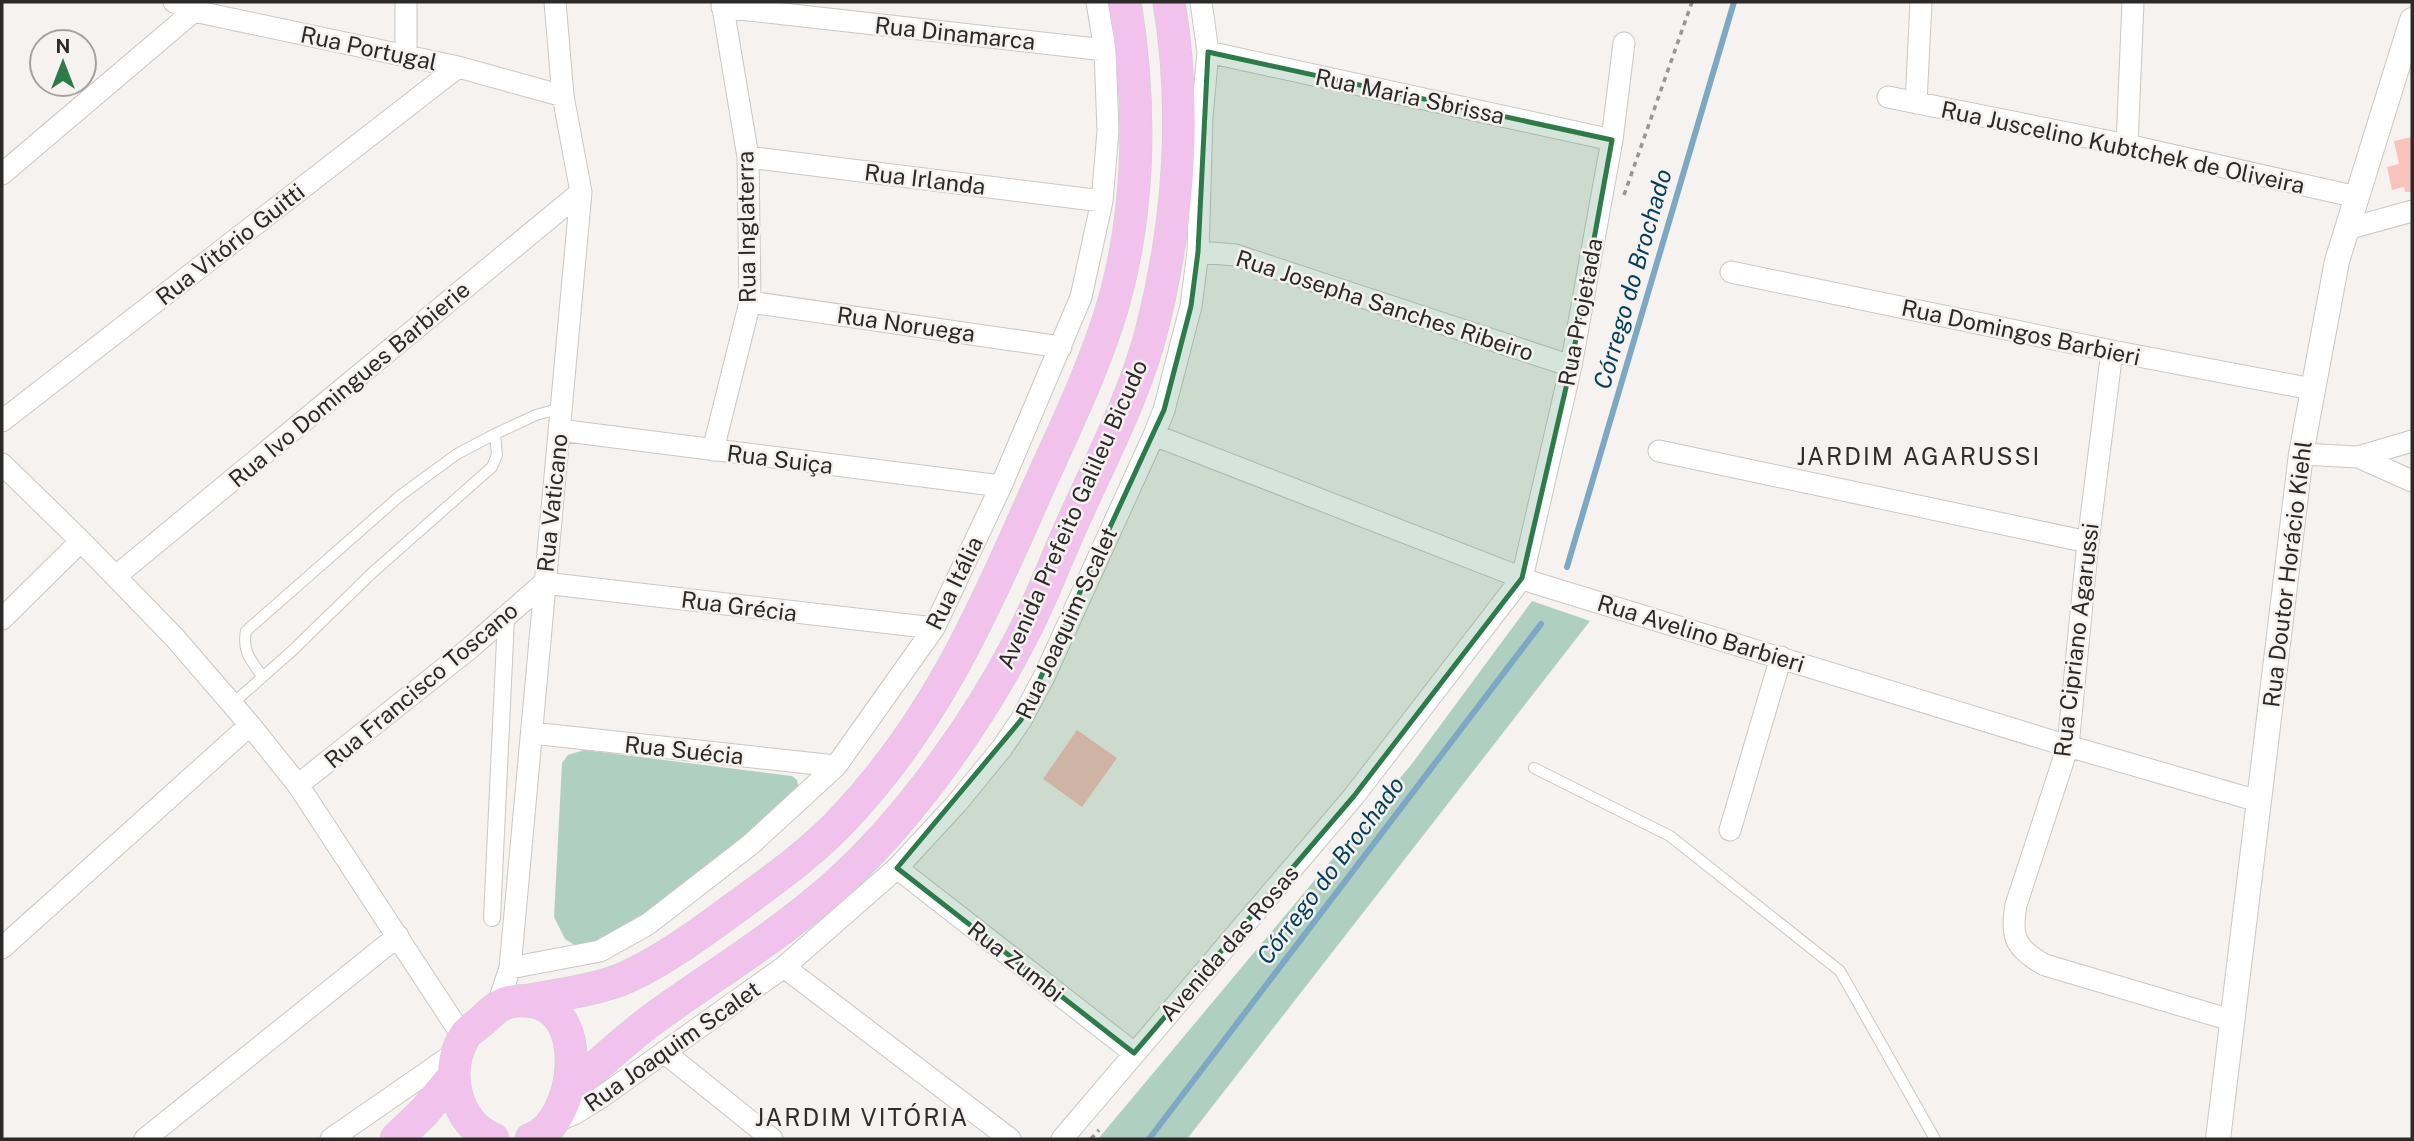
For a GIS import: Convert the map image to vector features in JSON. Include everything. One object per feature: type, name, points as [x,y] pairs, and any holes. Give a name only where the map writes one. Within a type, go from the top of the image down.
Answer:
[{"type":"main road","name":"Avenida Prefeito Galileu Bicudo","points":[[498,1004],[529,1000],[624,978],[671,954],[786,871],[844,819],[891,766],[922,722],[952,671],[1008,557],[1109,319],[1123,262],[1131,205],[1136,134],[1125,2]]},
{"type":"main road","name":"Avenida Prefeito Galileu Bicudo","points":[[567,1091],[651,1021],[785,928],[850,872],[914,802],[979,712],[1021,639],[1128,396],[1151,332],[1171,228],[1179,153],[1176,57],[1169,2]]},
{"type":"main road","points":[[529,1000],[549,1008],[564,1024],[572,1046],[572,1071],[567,1091],[542,1134]]},
{"type":"main road","points":[[396,1139],[424,1112],[458,1055],[498,1004]]},
{"type":"main road","points":[[458,1055],[455,1093],[468,1119],[482,1134],[493,1139]]},
{"type":"street","points":[[405,2],[406,56]]},
{"type":"street","name":"Rua Vaticano","points":[[498,1004],[510,968],[581,192],[563,96],[555,2]]},
{"type":"street","name":"Rua Itália","points":[[510,968],[600,951],[648,924],[750,845],[836,766],[934,628],[1001,486],[1082,297],[1101,201],[1108,131],[1105,50],[1097,2]]},
{"type":"street","name":"Rua Joaquim Scalet","points":[[542,1134],[600,1098],[784,967],[898,868],[957,803],[1021,720],[1044,677],[1154,435],[1164,410],[1191,306],[1198,252],[1202,117],[1208,52],[1200,2]]},
{"type":"street","points":[[1916,103],[1921,2]]},
{"type":"street","points":[[2127,145],[2133,2]]},
{"type":"street","name":"Rua Dinamarca","points":[[722,4],[1105,50]]},
{"type":"street","name":"Rua Inglaterra","points":[[713,450],[750,302],[748,157],[722,4]]},
{"type":"street","points":[[2,174],[184,6]]},
{"type":"street","name":"Rua Portugal","points":[[184,6],[457,67],[563,96]]},
{"type":"street","name":"Rua Doutor Horácio Kiehl","points":[[2218,1139],[2301,454],[2312,389],[2337,261],[2412,20]]},
{"type":"street","name":"Rua Projetada","points":[[1522,578],[1571,366],[1612,140],[1624,43]]},
{"type":"street","name":"Rua Maria Sbrissa","points":[[1208,52],[1612,140]]},
{"type":"street","name":"Rua Vitório Guitti","points":[[2,421],[457,67]]},
{"type":"street","name":"Rua Juscelino Kubtchek de Oliveira","points":[[1888,97],[2127,145],[2357,197]]},
{"type":"street","name":"Rua Irlanda","points":[[748,157],[1101,201]]},
{"type":"street","name":"Rua Ivo Domingues Barbierie","points":[[116,576],[581,192]]},
{"type":"street","points":[[2347,229],[2412,211]]},
{"type":"street","name":"Rua Josepha Sanches Ribeiro","points":[[1198,252],[1235,255],[1571,366]]},
{"type":"street","name":"Rua Domingos Barbieri","points":[[1731,272],[2112,351],[2312,389]]},
{"type":"street","name":"Rua Noruega","points":[[750,302],[1061,347]]},
{"type":"street","name":"Rua Cipriano Agarussi","points":[[2112,351],[2088,542],[2068,746],[2015,905],[2015,939],[2026,954],[2045,965],[2231,1020]]},
{"type":"street","name":"Rua Suiça","points":[[559,430],[1001,486]]},
{"type":"street","name":"Rua Avelino Barbieri","points":[[1154,435],[1522,578],[2068,746],[2258,801]]},
{"type":"street","points":[[2301,454],[2358,457],[2412,441]]},
{"type":"street","points":[[1660,451],[2088,542]]},
{"type":"street","points":[[2358,457],[2412,481]]},
{"type":"street","points":[[2,464],[175,638],[298,785],[398,936],[458,1055],[331,1139]]},
{"type":"street","points":[[2,619],[81,541]]},
{"type":"street","name":"Avenida das Rosas","points":[[1062,1139],[1354,796],[1522,578]]},
{"type":"street","name":"Rua Francisco Toscano","points":[[298,785],[506,618],[544,583]]},
{"type":"street","name":"Rua Grécia","points":[[544,583],[934,628]]},
{"type":"street","points":[[492,918],[506,618]]},
{"type":"street","points":[[1730,830],[1781,657]]},
{"type":"street","points":[[2,948],[250,725]]},
{"type":"street","name":"Rua Suécia","points":[[532,733],[836,766]]},
{"type":"street","name":"Rua Zumbi","points":[[898,868],[1134,1053]]},
{"type":"street","points":[[145,1139],[398,936]]},
{"type":"street","points":[[784,967],[1010,1139]]},
{"type":"street","points":[[664,1052],[772,1139]]},
{"type":"lane","points":[[262,676],[243,644],[246,631],[401,495],[457,454],[536,415],[561,408]]},
{"type":"lane","points":[[231,705],[293,650],[372,573],[492,467],[497,455],[495,434]]},
{"type":"lane","points":[[1534,768],[1677,841],[1840,971],[1935,1139]]},
{"type":"path","points":[[1622,202],[1692,2]]},
{"type":"path","points":[[1091,1139],[1100,1129]]},
{"type":"highlighted area","points":[[1208,52],[1612,140],[1571,366],[1522,578],[1354,796],[1134,1053],[897,868],[1021,720],[1164,410],[1191,306],[1198,252]]},
{"type":"green space","points":[[1532,601],[1590,621],[1187,1139],[1098,1139],[1411,765]]},
{"type":"green space","points":[[584,750],[792,776],[797,780],[799,790],[646,915],[614,935],[579,948],[565,939],[554,917],[562,763],[568,755]]},
{"type":"building","points":[[2412,137],[2412,192],[2405,192],[2404,187],[2392,190],[2387,167],[2399,164],[2394,141]]},
{"type":"building","points":[[1077,730],[1117,758],[1082,807],[1043,779]]},
{"type":"waterway","name":"Córrego do Brochado","points":[[1567,567],[1734,2]]},
{"type":"waterway","name":"Córrego do Brochado","points":[[1149,1139],[1541,624]]},
{"type":"district","name":"JARDIM AGARUSSI","points":[[1919,456]]},
{"type":"district","name":"JARDIM VITÓRIA","points":[[862,1117]]}]
